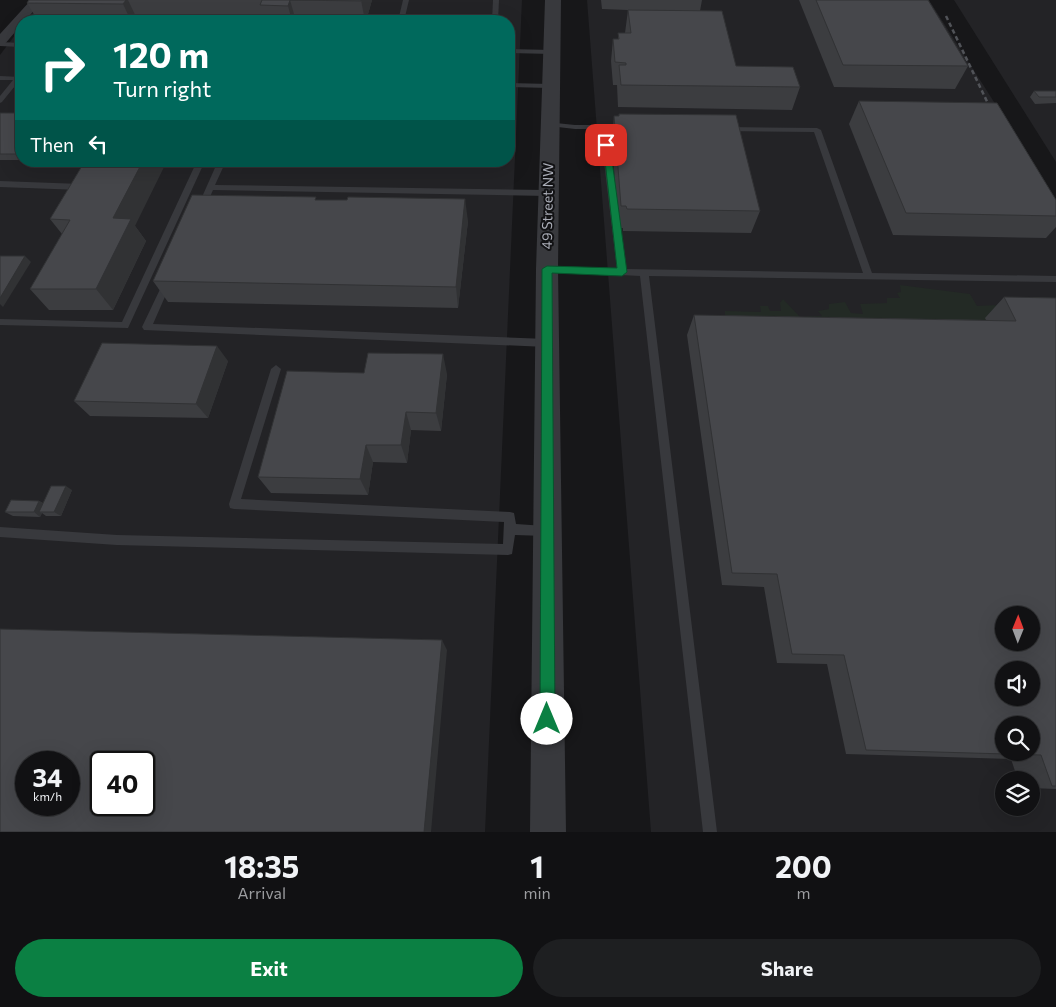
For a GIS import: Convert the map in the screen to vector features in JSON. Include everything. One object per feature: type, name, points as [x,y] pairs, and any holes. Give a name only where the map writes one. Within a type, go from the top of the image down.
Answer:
[{"type":"street","points":[[24,15],[37,0]]},
{"type":"street","name":"49 Street NW","points":[[548,832],[547,269],[552,0]]},
{"type":"street","points":[[0,43],[15,26]]},
{"type":"lane","points":[[402,15],[406,0]]},
{"type":"lane","points":[[495,15],[496,0]]},
{"type":"lane","points":[[0,43],[15,44]]},
{"type":"lane","points":[[515,51],[552,52]]},
{"type":"lane","points":[[0,78],[15,78]]},
{"type":"lane","points":[[0,101],[15,83]]},
{"type":"lane","points":[[515,85],[550,86]]},
{"type":"lane","points":[[549,124],[634,127]]},
{"type":"lane","points":[[604,127],[622,272]]},
{"type":"lane","points":[[721,128],[817,130],[869,277]]},
{"type":"lane","points":[[0,322],[125,326],[198,167]]},
{"type":"lane","points":[[198,213],[219,167]]},
{"type":"lane","points":[[0,184],[82,187]]},
{"type":"lane","points":[[210,187],[548,193]]},
{"type":"lane","points":[[547,269],[644,273],[1056,279]]},
{"type":"lane","points":[[644,273],[710,832]]},
{"type":"lane","points":[[171,275],[148,327],[547,343]]},
{"type":"lane","points":[[0,532],[117,540],[508,550],[510,517],[234,504],[276,369]]},
{"type":"lane","points":[[510,529],[546,531]]},
{"type":"shaded area","points":[[43,0],[522,0],[515,157],[515,15],[31,15]]},
{"type":"shaded area","points":[[587,0],[929,0],[1017,138],[1056,208],[1056,832],[651,832]]},
{"type":"shaded area","points":[[954,0],[1056,0],[1056,162]]},
{"type":"shaded area","points":[[15,35],[15,167],[515,167],[485,832],[0,832],[0,55]]},
{"type":"shaded area","points":[[900,285],[970,294],[977,306],[998,305],[1056,313],[996,341],[725,317],[725,311],[761,312],[760,306],[768,306],[770,311],[781,311],[780,303],[783,299],[800,317],[822,316],[818,311],[829,309],[829,304],[845,302],[851,313],[863,314],[860,304],[887,303],[887,298],[900,298],[897,293],[901,292]]},
{"type":"building","points":[[29,0],[126,0],[123,4],[27,3]]},
{"type":"building","points":[[262,0],[290,0],[288,6],[260,5]]},
{"type":"building","points":[[290,0],[361,0],[361,1]]},
{"type":"building","points":[[816,0],[928,0],[968,66],[843,65]]},
{"type":"building","points":[[628,10],[722,11],[736,66],[793,67],[800,87],[621,85],[619,65],[626,65],[626,63],[615,62],[613,39],[619,39],[618,33],[631,33]]},
{"type":"building","points":[[1034,91],[1056,91],[1056,97],[1039,97]]},
{"type":"building","points":[[859,101],[997,103],[1056,200],[1056,216],[906,213]]},
{"type":"building","points":[[0,113],[15,113],[15,154],[0,154]]},
{"type":"building","points":[[619,114],[736,115],[760,211],[627,209],[626,206],[621,206],[614,116],[619,116]]},
{"type":"building","points":[[81,167],[140,167],[113,218],[131,219],[96,289],[30,289],[70,220],[50,219]]},
{"type":"building","points":[[192,195],[316,197],[315,200],[347,200],[348,197],[465,199],[456,287],[153,281]]},
{"type":"building","points":[[0,256],[25,256],[0,298]]},
{"type":"building","points":[[1004,297],[1056,298],[1056,786],[1052,786],[1040,755],[1040,716],[995,716],[995,754],[866,750],[844,655],[792,654],[777,574],[732,573],[694,315],[1016,321]]},
{"type":"building","points":[[102,343],[217,346],[196,404],[74,401]]},
{"type":"building","points":[[368,353],[443,354],[436,413],[406,412],[401,445],[366,445],[360,479],[258,477],[287,371],[364,373]]},
{"type":"building","points":[[51,486],[66,486],[54,512],[39,512]]},
{"type":"building","points":[[11,500],[39,501],[34,512],[5,512]]},
{"type":"building","points":[[0,629],[442,640],[424,832],[0,832]]},
{"type":"railway","points":[[946,16],[994,116]]},
{"type":"route","points":[[547,719],[547,269],[622,272],[606,145]]}]
